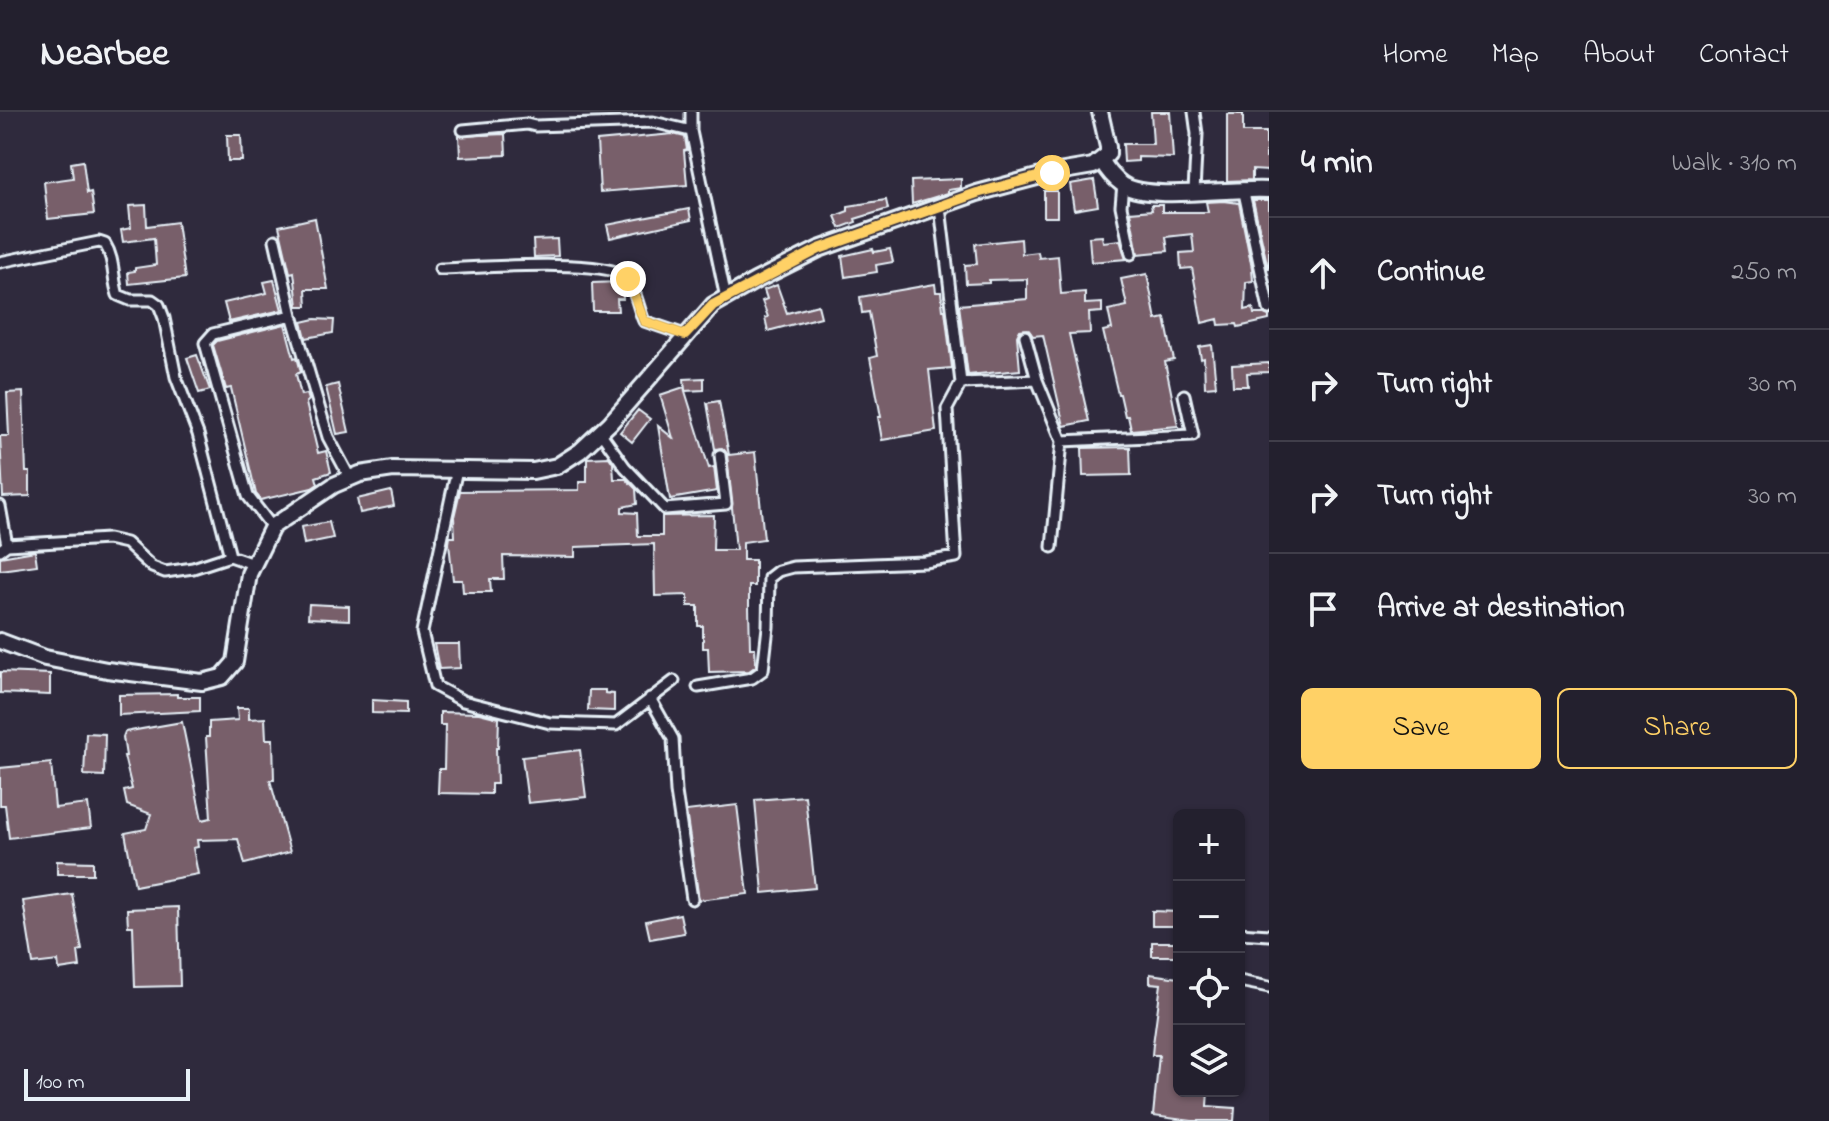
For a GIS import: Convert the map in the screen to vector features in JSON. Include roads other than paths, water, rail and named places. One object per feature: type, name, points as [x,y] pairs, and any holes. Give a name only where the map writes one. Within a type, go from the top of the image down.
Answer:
[{"type":"main road","points":[[0,641],[45,658],[107,670],[177,680],[222,677],[235,662],[253,564],[272,527],[334,485],[360,474],[393,469],[533,471],[557,466],[580,451],[600,432],[713,305],[819,249],[977,193],[1052,173],[1093,166],[1108,154],[1100,112]]},
{"type":"main road","points":[[1102,161],[1123,184],[1155,193],[1243,188],[1269,190]]},
{"type":"street","points":[[691,112],[691,131],[726,298]]},
{"type":"street","points":[[1194,112],[1197,134],[1194,191]]},
{"type":"street","points":[[463,130],[527,124],[653,122],[691,131]]},
{"type":"street","points":[[1123,184],[1121,206],[1131,254]]},
{"type":"street","points":[[1243,188],[1269,309]]},
{"type":"street","points":[[698,687],[752,678],[763,670],[769,578],[778,571],[793,567],[925,562],[956,557],[947,409],[961,383],[940,207]]},
{"type":"street","points":[[275,240],[292,315],[328,437],[350,478]]},
{"type":"street","points":[[0,262],[99,242],[105,244],[112,255],[113,281],[118,295],[130,300],[152,300],[159,305],[176,377],[198,434],[230,556]]},
{"type":"street","points":[[440,269],[534,267],[615,270],[628,279],[644,321],[685,335]]},
{"type":"street","points":[[272,527],[248,496],[205,343],[213,334],[292,315]]},
{"type":"street","points":[[1025,336],[1037,380],[1062,441],[1052,547]]},
{"type":"street","points":[[961,383],[1037,380]]},
{"type":"street","points":[[1062,441],[1193,435],[1184,395]]},
{"type":"street","points":[[600,432],[625,467],[665,509],[726,504],[720,455]]},
{"type":"street","points":[[457,469],[422,632],[435,686],[463,701],[550,723],[616,725],[674,681]]},
{"type":"street","points":[[0,506],[3,548],[108,539],[126,543],[152,567],[165,572],[193,568],[230,556],[253,564]]},
{"type":"street","points":[[650,698],[673,739],[676,792],[692,899]]},
{"type":"street","points":[[1245,933],[1269,935]]},
{"type":"street","points":[[1245,982],[1269,987]]}]
